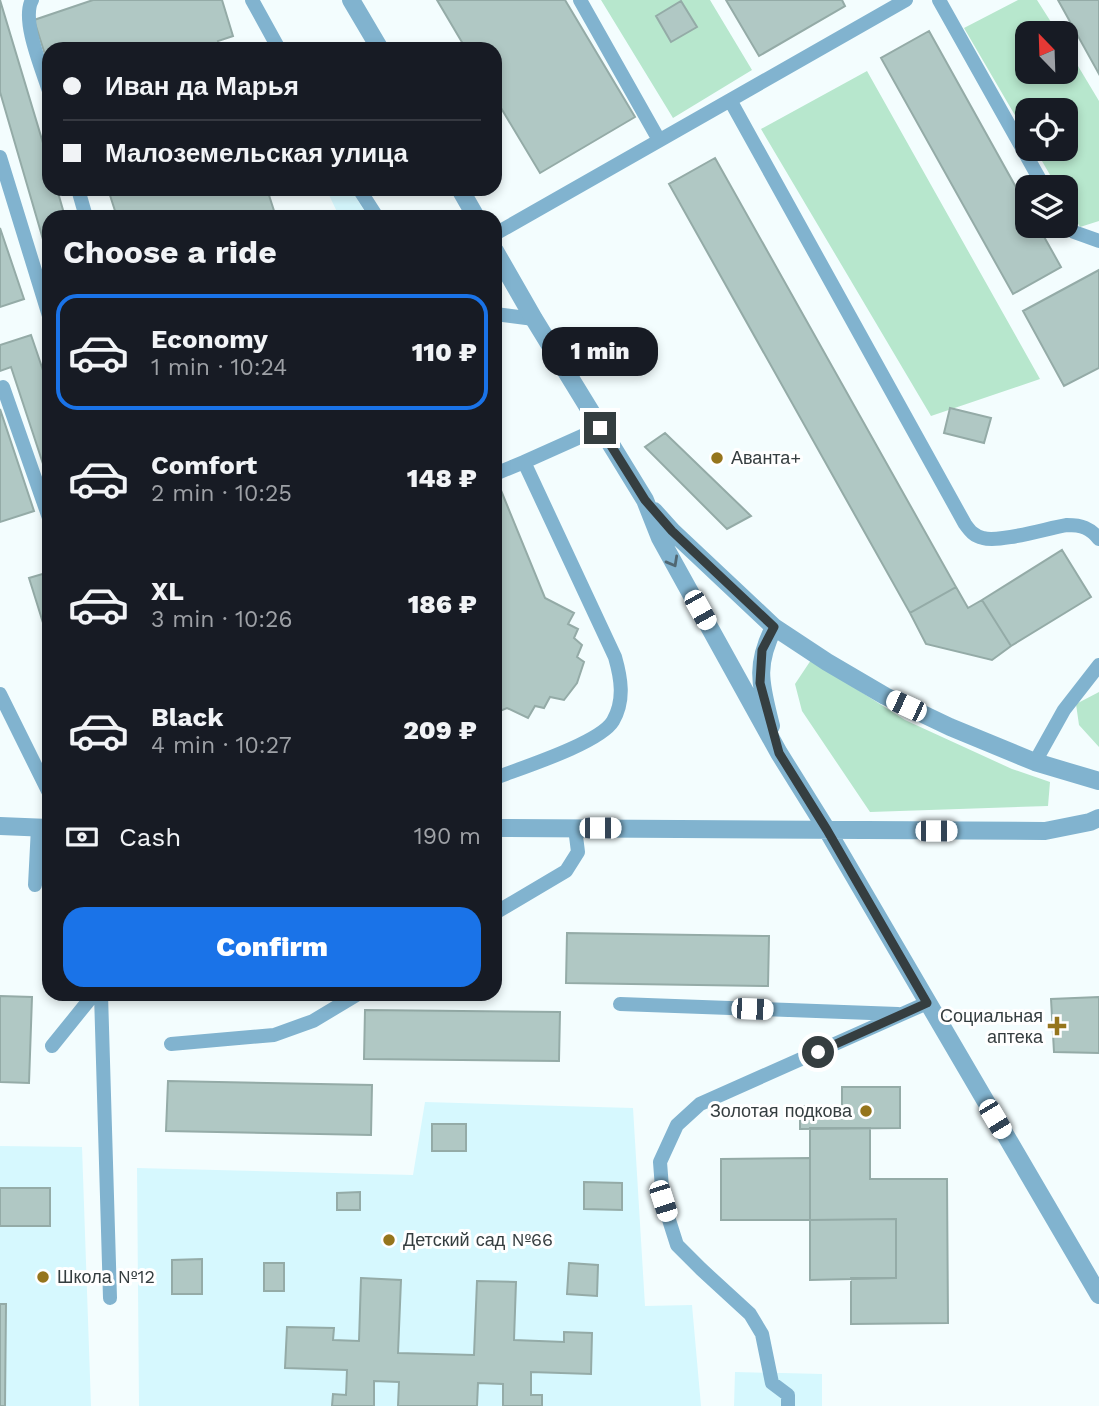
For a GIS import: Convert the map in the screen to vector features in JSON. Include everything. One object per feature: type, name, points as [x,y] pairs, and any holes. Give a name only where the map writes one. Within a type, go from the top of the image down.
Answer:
[{"type":"street","points":[[351,0],[369,40]]},
{"type":"street","points":[[502,263],[645,500],[672,531],[774,627],[885,696],[950,727],[1035,762],[1099,781]]},
{"type":"street","points":[[645,500],[660,538],[779,753],[1096,1285]]},
{"type":"street","points":[[774,627],[762,650],[760,683],[779,753]]},
{"type":"street","points":[[502,828],[1045,831],[1099,818]]},
{"type":"street","points":[[0,826],[42,827]]},
{"type":"lane","points":[[32,0],[28,7],[28,21],[42,68]]},
{"type":"lane","points":[[251,0],[275,42]]},
{"type":"lane","points":[[580,0],[659,140]]},
{"type":"lane","points":[[502,230],[905,0]]},
{"type":"lane","points":[[939,0],[1037,175]]},
{"type":"lane","points":[[730,100],[973,534],[996,539],[1068,524],[1090,529],[1099,539]]},
{"type":"lane","points":[[0,157],[42,293]]},
{"type":"lane","points":[[1078,233],[1099,241]]},
{"type":"lane","points":[[502,315],[534,319]]},
{"type":"lane","points":[[3,387],[42,498]]},
{"type":"lane","points":[[502,471],[600,428]]},
{"type":"lane","points":[[502,775],[593,739],[612,722],[619,704],[622,681],[615,657],[524,462]]},
{"type":"lane","points":[[1035,762],[1064,710],[1099,665]]},
{"type":"lane","points":[[0,694],[42,779]]},
{"type":"lane","points":[[502,909],[566,871],[578,852],[575,828]]},
{"type":"lane","points":[[35,885],[42,834]]},
{"type":"lane","points":[[52,1046],[88,1001]]},
{"type":"lane","points":[[101,1001],[110,1298]]},
{"type":"lane","points":[[171,1044],[274,1035],[313,1021],[346,1001]]},
{"type":"lane","points":[[788,1406],[788,1395],[772,1383],[762,1334],[750,1314],[677,1245],[663,1201],[660,1161],[677,1125],[700,1104],[927,1003]]},
{"type":"lane","points":[[620,1004],[904,1014]]},
{"type":"shaded area","points":[[329,196],[355,196],[364,210],[336,210]]},
{"type":"shaded area","name":"Детский сад №66","points":[[425,1102],[633,1108],[645,1306],[692,1305],[701,1406],[139,1406],[137,1168],[413,1175]]},
{"type":"shaded area","name":"Школа №12","points":[[0,1146],[82,1147],[91,1406],[0,1406]]},
{"type":"shaded area","points":[[735,1372],[822,1374],[822,1406],[734,1406]]},
{"type":"green space","points":[[601,0],[710,0],[752,70],[673,118]]},
{"type":"green space","points":[[1018,0],[1037,0],[1050,21],[1015,21],[1015,84],[1078,84],[1078,66],[1099,101],[1099,221],[1080,227],[1078,175],[1050,175],[1042,161],[1078,161],[1078,98],[1015,98],[1015,115],[964,28]]},
{"type":"green space","points":[[867,71],[1040,379],[931,416],[761,129]]},
{"type":"green space","points":[[811,660],[905,720],[1012,769],[1050,782],[1048,806],[870,812],[802,711],[795,684]]},
{"type":"green space","points":[[1099,692],[1099,747],[1079,725],[1076,704]]},
{"type":"building","points":[[0,0],[42,140],[42,196],[59,196],[63,210],[42,210],[42,236],[0,92]]},
{"type":"building","points":[[93,0],[222,0],[233,36],[218,42],[42,42],[42,45],[34,20]]},
{"type":"building","points":[[437,0],[565,0],[635,117],[540,173],[502,110],[502,42],[462,42]]},
{"type":"building","points":[[726,0],[842,0],[845,6],[759,56]]},
{"type":"building","points":[[1058,0],[1099,0],[1099,74],[1078,36],[1078,21],[1070,21]]},
{"type":"building","points":[[681,1],[697,27],[671,42],[656,16]]},
{"type":"building","points":[[929,31],[1015,185],[1015,238],[1045,238],[1061,267],[1013,294],[881,58]]},
{"type":"building","points":[[715,158],[956,587],[910,613],[669,184]]},
{"type":"building","points":[[110,196],[269,196],[274,210],[115,210]]},
{"type":"building","points":[[0,228],[24,299],[0,307]]},
{"type":"building","points":[[1099,270],[1099,368],[1064,386],[1023,311]]},
{"type":"building","points":[[31,335],[42,367],[42,461],[11,367],[0,371],[0,345]]},
{"type":"building","points":[[950,408],[991,418],[984,443],[944,433]]},
{"type":"building","points":[[0,409],[34,511],[0,522]]},
{"type":"building","points":[[665,433],[751,516],[727,529],[645,447]]},
{"type":"building","points":[[502,493],[545,598],[574,613],[568,624],[578,629],[574,638],[582,645],[577,657],[584,662],[577,683],[564,700],[550,697],[544,708],[535,706],[528,718],[507,708],[502,710]]},
{"type":"building","points":[[1062,550],[1091,597],[1011,646],[982,600]]},
{"type":"building","points":[[42,574],[42,620],[29,578]]},
{"type":"building","points":[[956,587],[968,608],[982,600],[1011,646],[992,660],[926,644],[910,613]]},
{"type":"building","points":[[567,933],[769,936],[768,986],[566,983]]},
{"type":"building","points":[[0,996],[32,997],[29,1083],[0,1082]]},
{"type":"building","points":[[1099,997],[1099,1053],[1054,1052],[1051,999]]},
{"type":"building","points":[[365,1010],[560,1012],[559,1061],[364,1059]]},
{"type":"building","points":[[168,1081],[372,1085],[371,1135],[166,1131]]},
{"type":"building","points":[[842,1087],[900,1087],[900,1128],[800,1129],[800,1106],[842,1106]]},
{"type":"building","points":[[432,1124],[466,1124],[466,1151],[432,1151]]},
{"type":"building","points":[[810,1128],[870,1128],[870,1179],[947,1179],[948,1323],[851,1324],[851,1278],[896,1278],[896,1219],[810,1220]]},
{"type":"building","points":[[810,1158],[810,1220],[721,1220],[721,1159]]},
{"type":"building","points":[[584,1182],[622,1183],[622,1210],[584,1209]]},
{"type":"building","points":[[0,1188],[50,1188],[50,1226],[0,1226]]},
{"type":"building","points":[[360,1192],[360,1210],[337,1210],[337,1193]]},
{"type":"building","points":[[896,1219],[896,1278],[810,1280],[810,1220]]},
{"type":"building","points":[[202,1259],[202,1294],[172,1294],[172,1260]]},
{"type":"building","points":[[264,1263],[284,1263],[284,1291],[264,1291]]},
{"type":"building","points":[[569,1263],[598,1265],[597,1296],[567,1294]]},
{"type":"building","points":[[361,1278],[401,1280],[398,1353],[474,1355],[477,1281],[516,1282],[514,1340],[564,1342],[564,1332],[592,1333],[591,1374],[531,1372],[531,1395],[542,1395],[542,1406],[503,1406],[503,1384],[478,1383],[477,1406],[398,1406],[399,1382],[374,1381],[374,1406],[332,1406],[333,1394],[346,1395],[347,1370],[285,1368],[287,1327],[334,1328],[333,1340],[359,1341]]},
{"type":"building","points":[[0,1304],[6,1304],[5,1406],[0,1406]]},
{"type":"place","name":"Аванта+","points":[[717,458]]},
{"type":"place","name":"Социальная аптека","points":[[1057,1026]]},
{"type":"place","name":"Золотая подкова","points":[[866,1111]]},
{"type":"place","name":"Детский сад №66","points":[[389,1240]]},
{"type":"place","name":"Школа №12","points":[[43,1277]]},
{"type":"route","points":[[600,428],[645,500],[672,531],[774,627],[762,650],[760,683],[779,753],[927,1003],[818,1052]]}]
